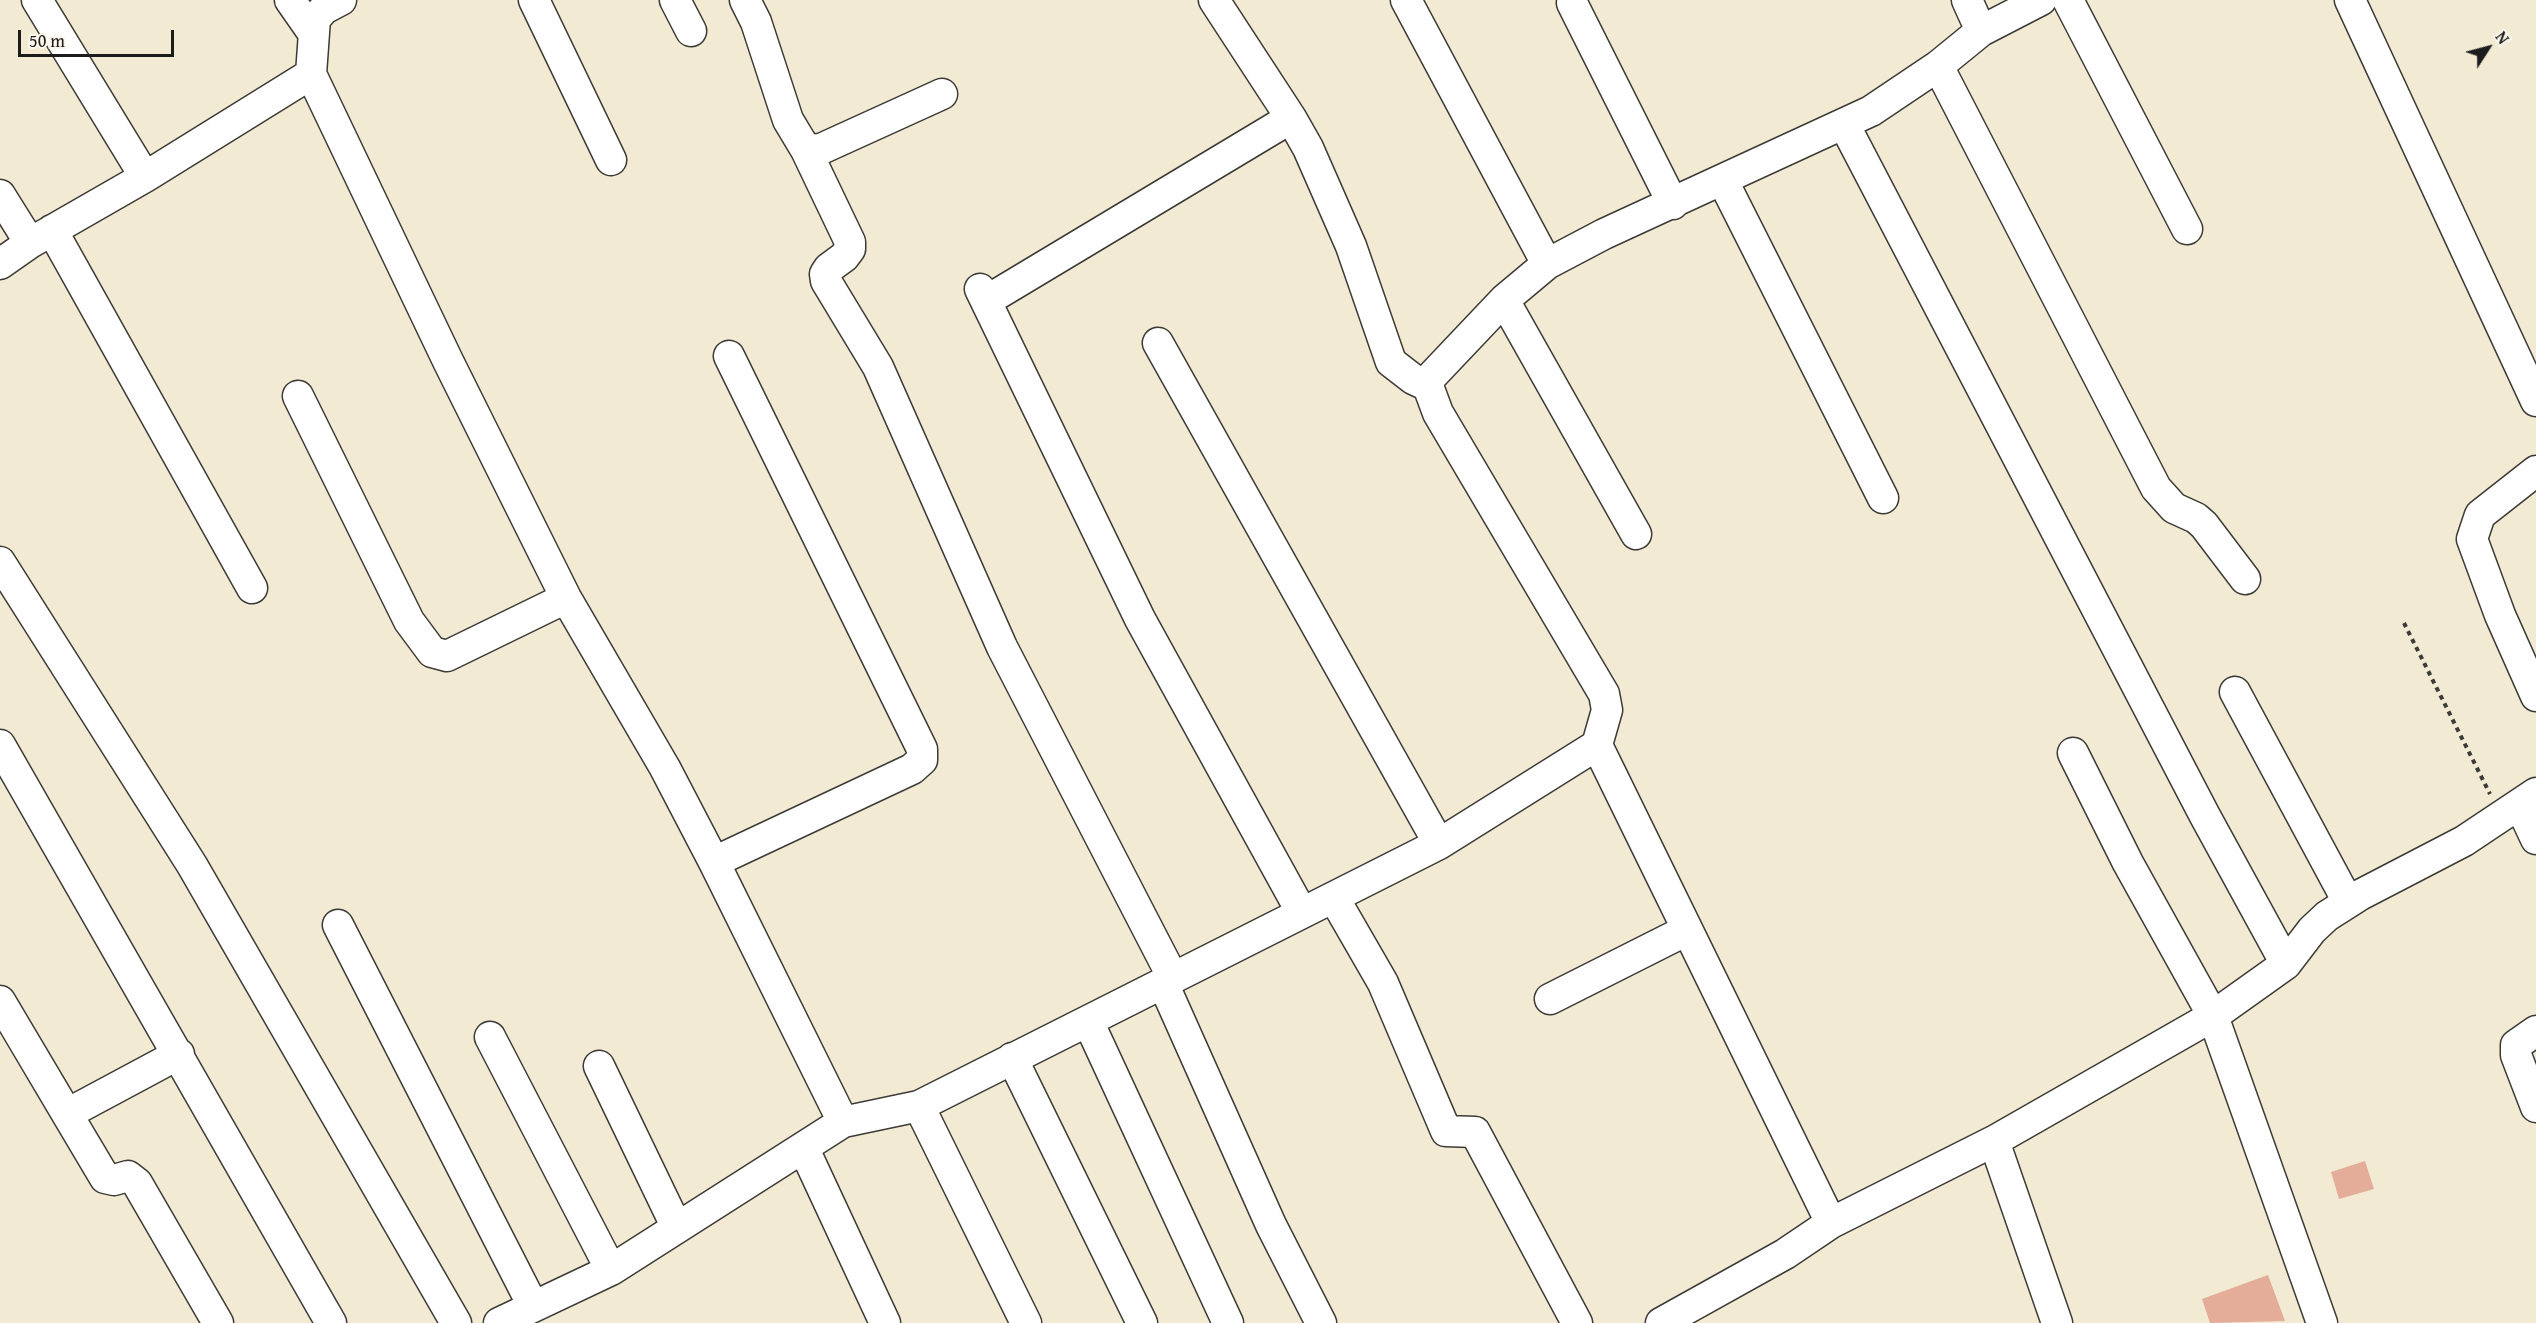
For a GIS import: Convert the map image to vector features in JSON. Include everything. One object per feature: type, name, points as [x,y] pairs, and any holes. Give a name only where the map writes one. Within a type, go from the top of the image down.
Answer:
[{"type":"street","points":[[37,0],[145,177]]},
{"type":"street","points":[[290,0],[313,33]]},
{"type":"street","points":[[340,0],[324,9],[315,19],[311,74],[448,361],[566,598],[664,768],[714,862],[843,1122]]},
{"type":"street","points":[[534,0],[611,160]]},
{"type":"street","points":[[675,0],[691,31]]},
{"type":"street","points":[[745,0],[756,22],[788,120],[806,150],[849,242],[850,249],[825,274],[826,282],[878,367],[1002,647],[1168,981],[1271,1225],[1321,1323]]},
{"type":"street","points":[[1214,0],[1291,118],[1324,181],[1351,246],[1391,362],[1413,379],[1428,386]]},
{"type":"street","points":[[1406,0],[1547,264]]},
{"type":"street","points":[[1967,0],[1981,31]]},
{"type":"street","points":[[499,1323],[611,1270],[843,1122],[919,1106],[1439,844],[1597,745],[1608,710],[1604,694],[1438,413],[1428,386],[1435,370],[1504,300],[1547,264],[1604,234],[1723,181],[1896,97],[1981,31],[2042,0]]},
{"type":"street","points":[[2068,0],[2187,229]]},
{"type":"street","points":[[2350,0],[2536,401]]},
{"type":"street","points":[[1572,3],[1673,204]]},
{"type":"street","points":[[1938,66],[2156,488],[2174,508],[2196,518],[2204,525],[2245,579]]},
{"type":"street","points":[[0,264],[311,74]]},
{"type":"street","points":[[806,150],[821,149],[942,94]]},
{"type":"street","points":[[1291,118],[983,295],[1140,619],[1302,913]]},
{"type":"street","points":[[1844,124],[2205,816],[2286,964]]},
{"type":"street","points":[[1723,181],[1882,498]]},
{"type":"street","points":[[0,195],[41,237],[252,588]]},
{"type":"street","points":[[1504,300],[1636,534]]},
{"type":"street","points":[[1158,343],[1439,844]]},
{"type":"street","points":[[714,862],[912,769],[922,760],[922,749],[729,356]]},
{"type":"street","points":[[298,396],[409,621],[432,652],[447,656],[566,598]]},
{"type":"street","points":[[2536,471],[2480,515],[2472,539],[2500,615],[2536,696]]},
{"type":"street","points":[[0,562],[192,865],[456,1323]]},
{"type":"street","points":[[2235,692],[2348,902]]},
{"type":"street","points":[[0,745],[331,1323]]},
{"type":"street","points":[[1597,745],[1831,1223]]},
{"type":"street","points":[[2073,753],[2128,863],[2213,1016],[2322,1323]]},
{"type":"street","points":[[1661,1323],[1785,1254],[1831,1223],[1994,1142],[2213,1016],[2286,964],[2312,930],[2327,916],[2348,902],[2464,841],[2519,805],[2536,839]]},
{"type":"street","points":[[1334,898],[1383,983],[1446,1131],[1475,1132],[1577,1323]]},
{"type":"street","points":[[338,925],[533,1306]]},
{"type":"street","points":[[1550,999],[1687,930]]},
{"type":"street","points":[[0,1001],[105,1178],[109,1180],[133,1178],[218,1323]]},
{"type":"street","points":[[1088,1021],[1227,1323]]},
{"type":"street","points":[[2536,1031],[2516,1045],[2516,1055],[2536,1107]]},
{"type":"street","points":[[490,1037],[611,1270]]},
{"type":"street","points":[[67,1114],[179,1054]]},
{"type":"street","points":[[1012,1058],[1142,1323]]},
{"type":"street","points":[[599,1066],[677,1228]]},
{"type":"street","points":[[919,1106],[1026,1323]]},
{"type":"street","points":[[1994,1142],[2045,1283],[2057,1323]]},
{"type":"street","points":[[804,1149],[885,1323]]},
{"type":"path","points":[[2404,623],[2519,805]]},
{"type":"building","points":[[2365,1161],[2374,1189],[2339,1199],[2331,1172]]},
{"type":"building","points":[[2268,1275],[2285,1321],[2210,1323],[2202,1299]]}]
